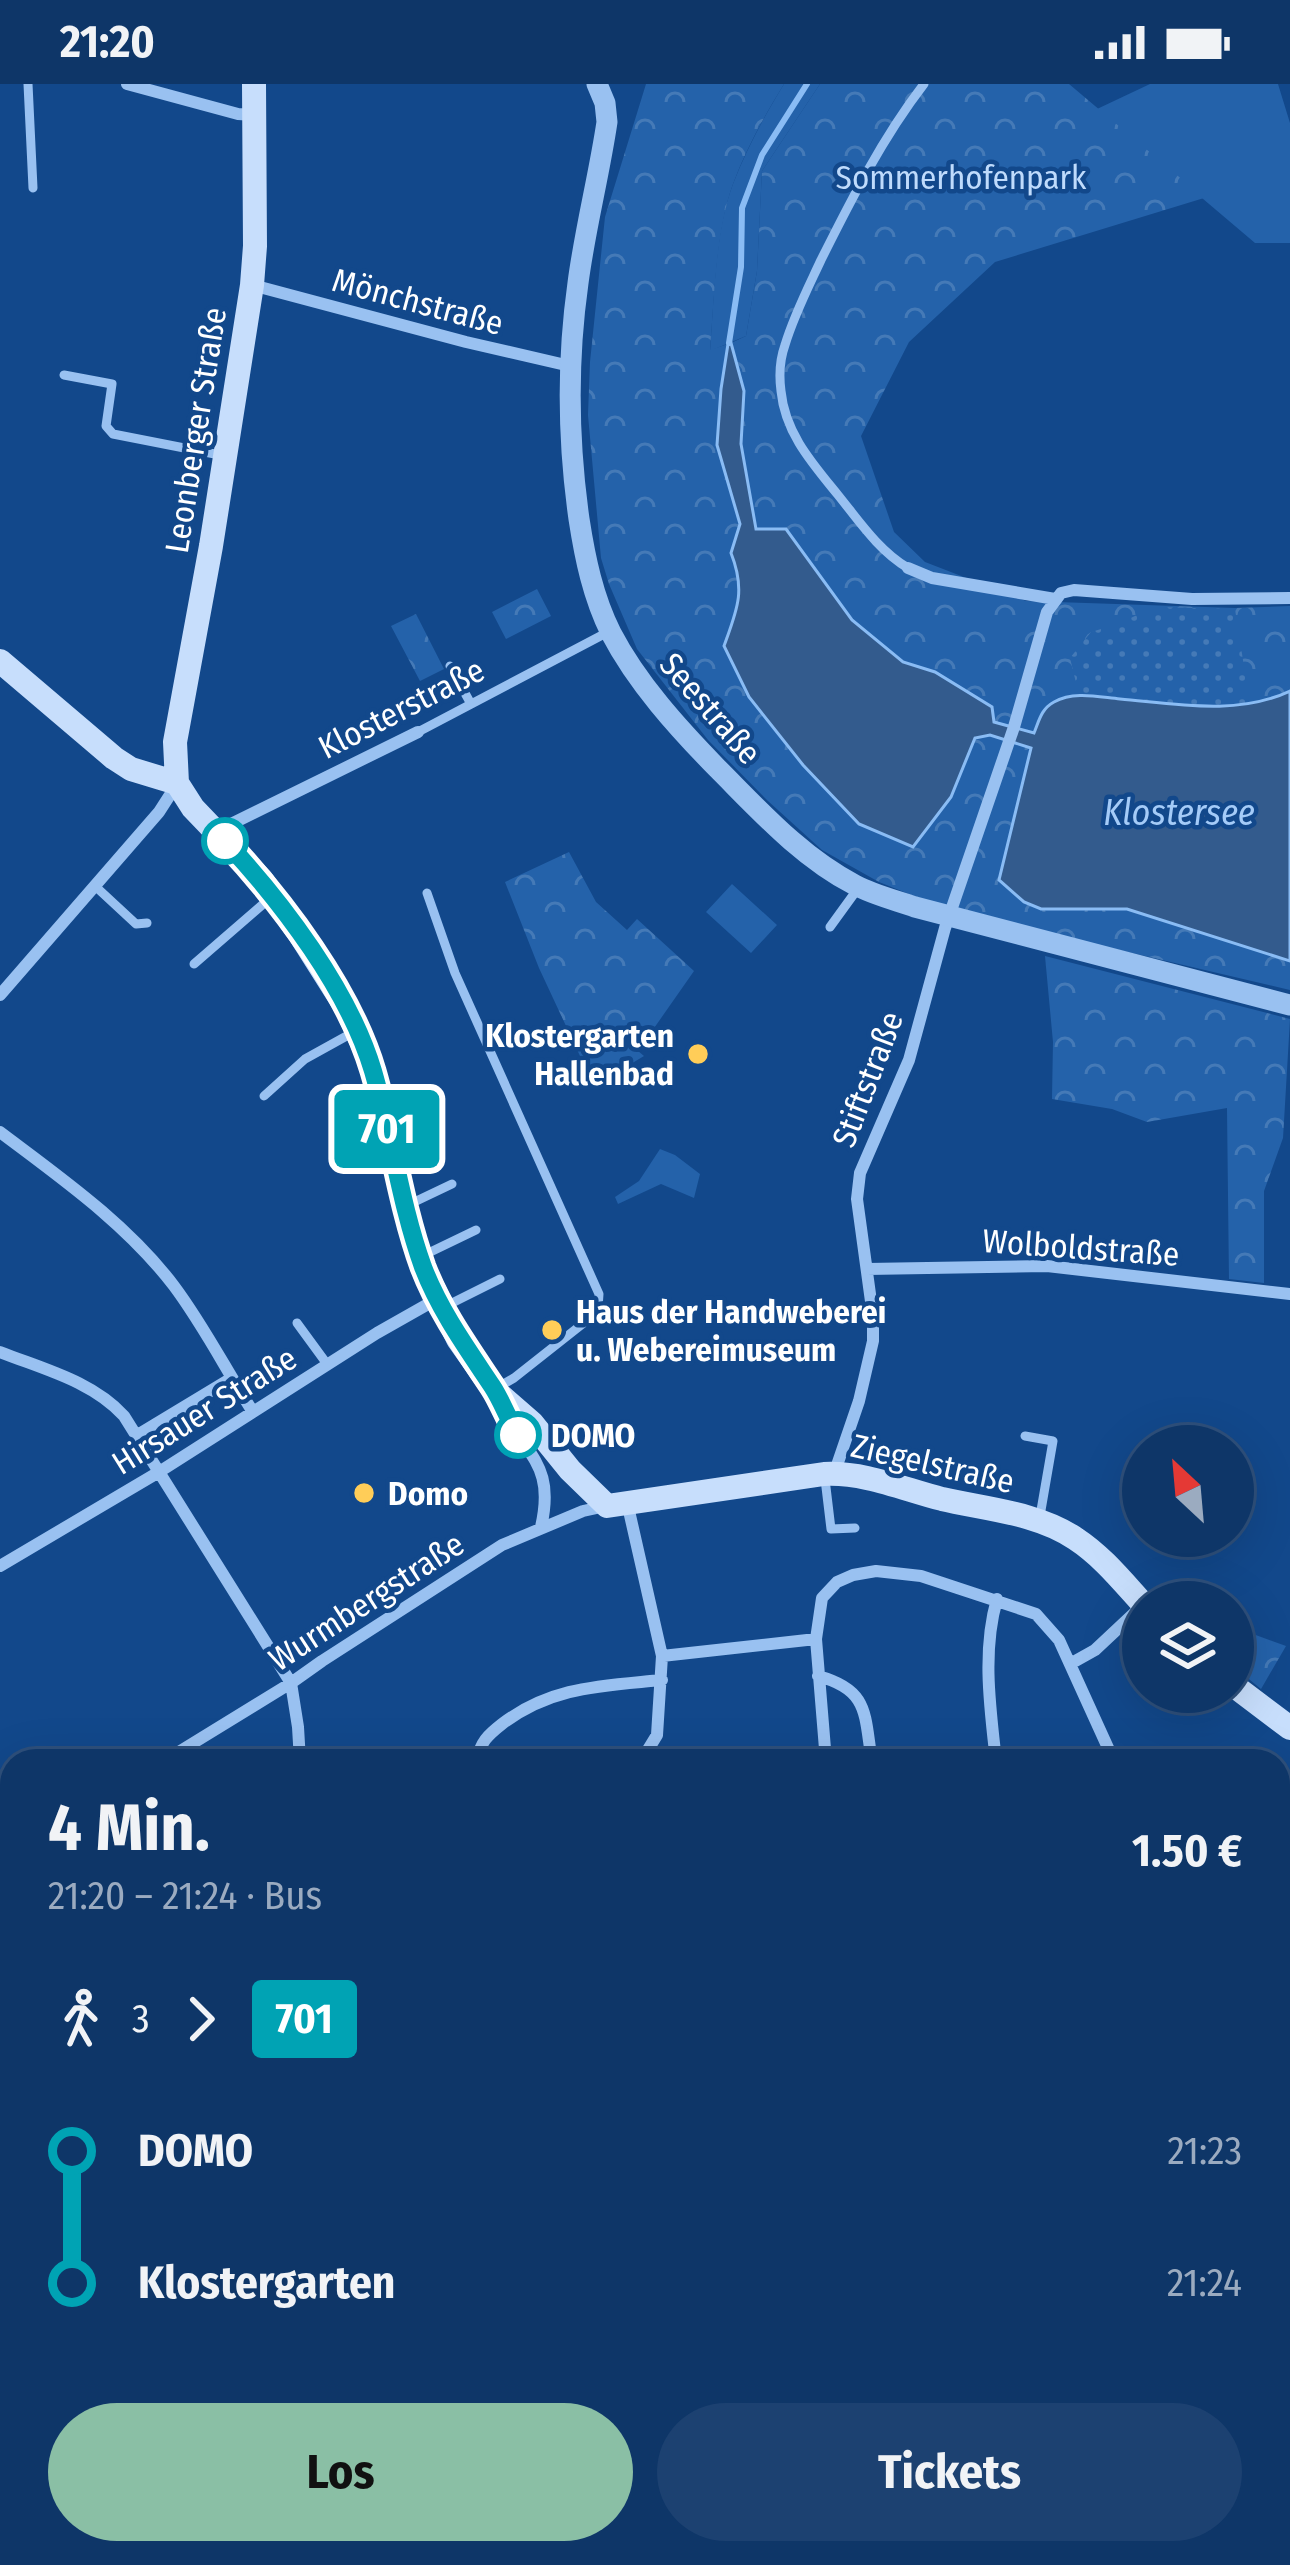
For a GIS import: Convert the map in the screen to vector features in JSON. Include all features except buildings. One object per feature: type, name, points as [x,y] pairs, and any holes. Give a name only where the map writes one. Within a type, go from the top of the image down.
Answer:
[{"type":"main road","name":"Leonberger Straße","points":[[177,783],[176,742],[252,285],[254,84]]},
{"type":"main road","points":[[0,661],[114,758],[131,769],[177,783],[183,796],[274,896],[321,967],[372,1066],[420,1257],[458,1339],[494,1390],[532,1423],[570,1470],[617,1504]]},
{"type":"main road","name":"Ziegelstraße","points":[[617,1504],[829,1474],[860,1476],[1039,1521],[1073,1536],[1122,1582]]},
{"type":"main road","points":[[1254,1701],[1290,1728]]},
{"type":"street","points":[[127,84],[254,116]]},
{"type":"street","name":"Seestraße","points":[[597,84],[607,122],[578,284],[570,366],[572,453],[592,585],[610,631],[656,700],[786,837],[859,887],[949,916],[1290,1005]]},
{"type":"street","name":"Mönchstraße","points":[[252,285],[570,366]]},
{"type":"street","points":[[908,568],[932,578],[1055,598],[1074,590],[1192,599],[1290,598]]},
{"type":"street","name":"Stiftstraße","points":[[829,1474],[870,1362],[873,1316],[857,1199],[860,1173],[909,1060],[949,916],[1055,598]]},
{"type":"street","name":"Klosterstraße","points":[[216,832],[418,732]]},
{"type":"street","points":[[0,995],[159,812],[177,783]]},
{"type":"street","points":[[0,1132],[91,1202],[160,1270],[194,1315],[253,1412]]},
{"type":"street","name":"Wolboldstraße","points":[[867,1269],[1048,1266],[1290,1294]]},
{"type":"street","name":"Hirsauer Straße","points":[[0,1566],[327,1364],[439,1304]]},
{"type":"street","points":[[0,1352],[98,1393],[124,1416],[291,1683],[299,1749]]},
{"type":"street","name":"Hirsauer Straße","points":[[136,1436],[232,1378]]},
{"type":"street","points":[[494,1390],[542,1470],[546,1493],[541,1527]]},
{"type":"street","points":[[617,1504],[662,1656],[657,1735],[648,1749]]},
{"type":"street","name":"Wurmbergstraße","points":[[184,1749],[502,1545],[541,1527],[617,1504]]},
{"type":"street","points":[[825,1749],[816,1639],[822,1598],[836,1582],[876,1571],[921,1576],[1036,1614],[1059,1640],[1109,1749]]},
{"type":"street","points":[[995,1749],[988,1647],[998,1599]]},
{"type":"street","points":[[1070,1664],[1095,1650],[1122,1624]]},
{"type":"street","points":[[662,1656],[816,1639]]},
{"type":"street","points":[[818,1676],[850,1688],[859,1699],[869,1749]]},
{"type":"street","points":[[481,1749],[484,1739],[512,1717],[557,1694],[662,1680]]},
{"type":"lane","points":[[28,84],[33,188]]},
{"type":"lane","points":[[908,568],[886,552],[807,458],[788,423],[780,369],[801,303],[835,232],[924,84]]},
{"type":"lane","points":[[64,375],[112,384],[106,427],[113,434],[226,456]]},
{"type":"lane","name":"Klosterstraße","points":[[418,732],[610,631]]},
{"type":"lane","points":[[450,666],[471,704]]},
{"type":"lane","points":[[95,886],[136,924],[147,923]]},
{"type":"lane","points":[[830,927],[859,887]]},
{"type":"lane","points":[[427,893],[455,973],[562,1195],[599,1294],[598,1308],[590,1318],[494,1390]]},
{"type":"lane","points":[[194,964],[274,896]]},
{"type":"lane","points":[[265,1096],[305,1059],[357,1030]]},
{"type":"lane","points":[[405,1207],[452,1184]]},
{"type":"lane","points":[[420,1257],[476,1230]]},
{"type":"lane","points":[[439,1304],[500,1279]]},
{"type":"lane","points":[[297,1323],[327,1364]]},
{"type":"lane","points":[[1024,1436],[1054,1441],[1039,1521]]},
{"type":"lane","points":[[829,1474],[831,1529],[855,1528]]},
{"type":"green space","name":"Sommerhofenpark","points":[[646,84],[784,84],[733,184],[717,266],[710,350],[728,344],[717,445],[740,524],[731,553],[738,600],[724,646],[951,797],[975,738],[990,735],[1032,748],[1089,908],[1127,909],[1290,961],[1290,990],[949,910],[879,882],[822,850],[768,801],[708,740],[637,649],[601,558],[588,415],[605,217]]},
{"type":"green space","points":[[784,84],[820,84],[762,171],[757,271],[746,336],[710,351],[716,266],[727,202],[750,146]]},
{"type":"green space","name":"Sommerhofenpark","points":[[820,84],[1069,84],[1204,198],[995,262],[909,342],[861,436],[894,532],[925,562],[1026,601],[1290,606],[1290,691],[1250,705],[1199,706],[1079,695],[1040,716],[1034,734],[994,722],[935,672],[903,662],[852,620],[786,529],[756,529],[741,444],[744,391],[731,343],[746,336],[757,271],[762,171]]},
{"type":"green space","points":[[1150,84],[1278,84],[1290,123],[1290,243],[1255,243],[1097,109]]},
{"type":"green space","points":[[537,589],[551,616],[506,639],[492,612]]},
{"type":"green space","points":[[1154,607],[1235,609],[1250,705],[1199,706],[1079,695],[1070,658],[1091,632]]},
{"type":"green space","points":[[416,614],[444,669],[420,681],[391,626]]},
{"type":"green space","points":[[569,852],[596,902],[627,930],[637,919],[694,971],[638,1051],[644,1056],[594,1086],[505,882]]},
{"type":"green space","points":[[732,884],[777,925],[751,953],[706,912]]},
{"type":"green space","points":[[1045,956],[1290,1019],[1283,1138],[1264,1191],[1264,1283],[1229,1279],[1227,1108],[1147,1122],[1112,1109],[1052,1099],[1053,1042]]},
{"type":"green space","points":[[660,1149],[700,1174],[694,1198],[661,1184],[618,1204],[615,1197],[639,1181]]},
{"type":"green space","points":[[1254,1634],[1286,1646],[1261,1689],[1254,1683]]},
{"type":"water","name":"Klostersee","points":[[731,343],[744,391],[741,444],[756,529],[786,529],[852,620],[903,662],[935,672],[992,707],[994,722],[1034,733],[1050,705],[1078,696],[1228,706],[1290,691],[1290,961],[1127,909],[1041,909],[1024,902],[999,880],[1031,748],[990,735],[975,738],[951,797],[913,847],[859,824],[803,765],[749,697],[724,646],[739,590],[731,553],[740,524],[717,445],[721,389]]},
{"type":"waterway","points":[[729,343],[741,267],[742,208],[762,155],[807,84]]},
{"type":"bus line","name":"701","points":[[225,841],[274,896],[347,1009],[372,1066],[422,1265],[458,1339],[518,1435]]},
{"type":"place","name":"Klostergarten Hallenbad","points":[[698,1054]]},
{"type":"place","name":"Haus der Handweberei u. Webereimuseum","points":[[552,1330]]},
{"type":"place","name":"DOMO","points":[[518,1435]]},
{"type":"place","name":"Domo","points":[[364,1493]]}]
